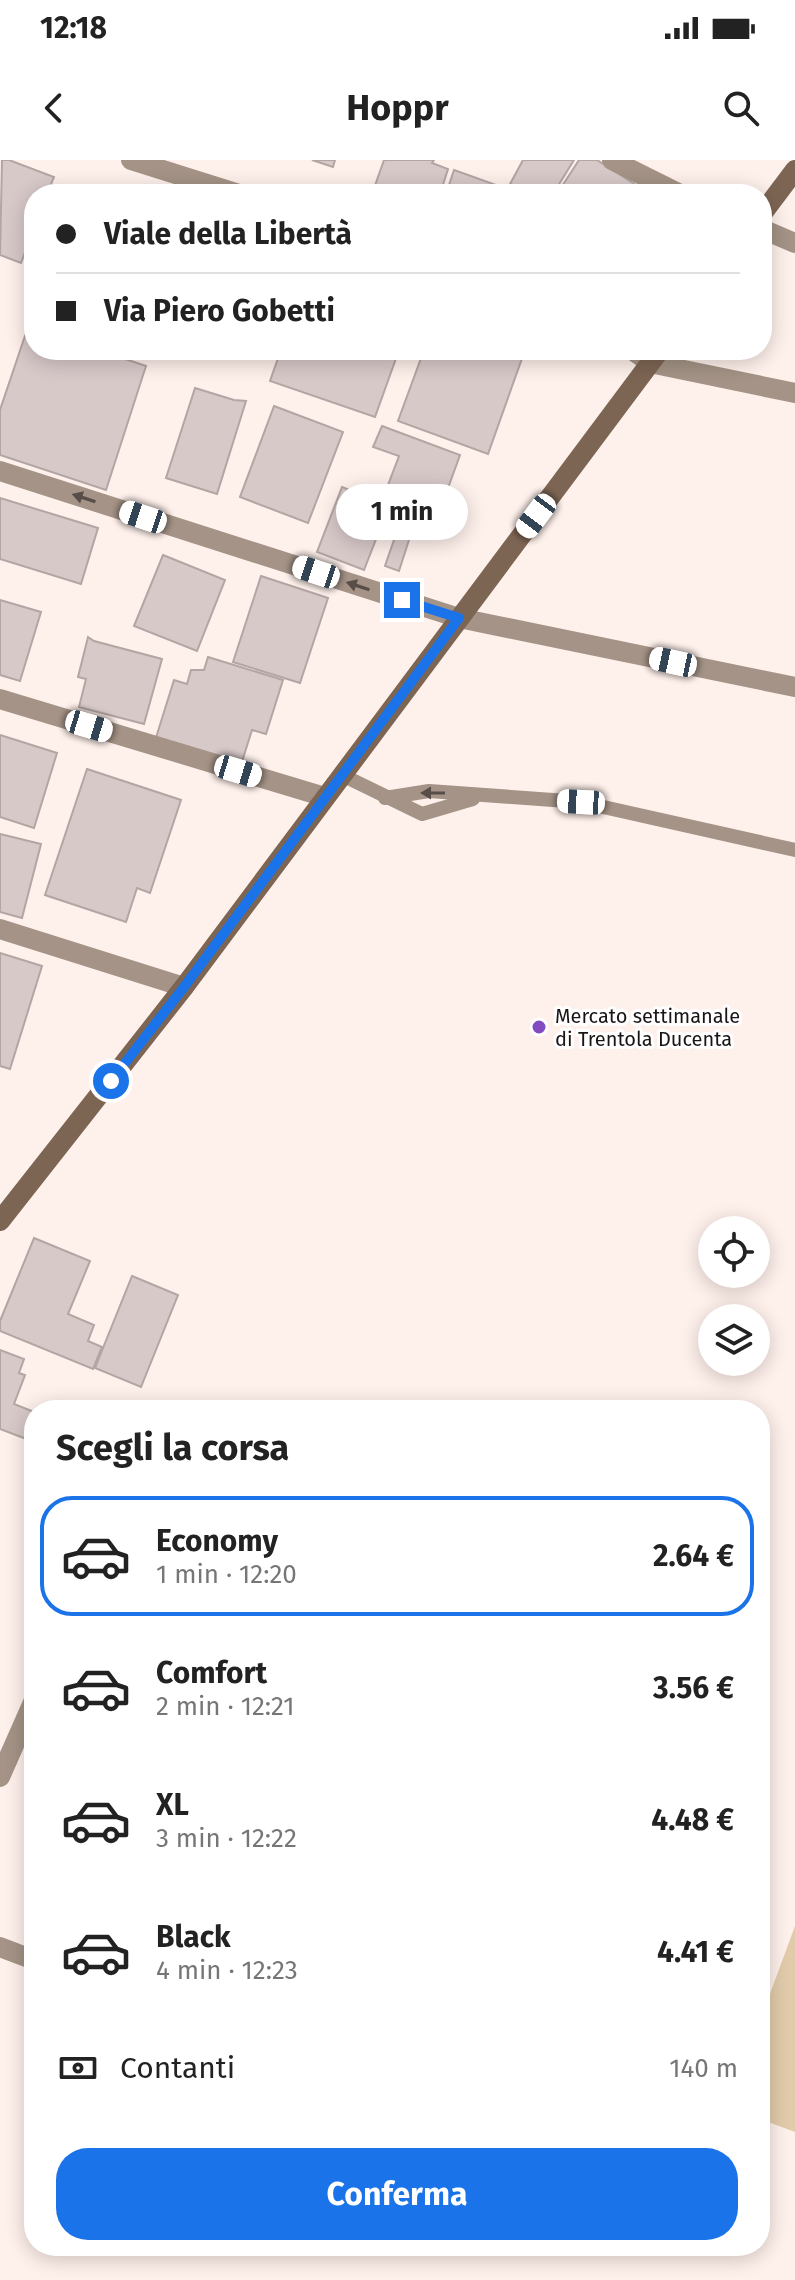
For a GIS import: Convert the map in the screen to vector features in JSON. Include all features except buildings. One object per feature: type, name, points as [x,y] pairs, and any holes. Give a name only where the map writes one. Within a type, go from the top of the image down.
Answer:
[{"type":"main road","points":[[772,201],[795,170]]},
{"type":"main road","points":[[0,1221],[184,987],[653,360]]},
{"type":"street","points":[[131,160],[207,184]]},
{"type":"street","points":[[612,160],[660,184]]},
{"type":"street","points":[[772,233],[795,243]]},
{"type":"street","points":[[667,360],[795,393]]},
{"type":"street","points":[[0,471],[459,618],[795,687]]},
{"type":"street","points":[[0,699],[325,797]]},
{"type":"street","points":[[0,929],[184,987]]},
{"type":"street","points":[[0,1777],[24,1723]]},
{"type":"street","points":[[0,1947],[24,1956]]},
{"type":"lane","points":[[342,775],[422,814],[481,796]]},
{"type":"lane","points":[[385,798],[429,791],[581,802],[795,850]]},
{"type":"shaded area","points":[[795,1926],[795,2132],[770,2123],[770,1994]]},
{"type":"place","name":"Mercato settimanale di Trentola Ducenta","points":[[539,1027]]},
{"type":"route","points":[[111,1081],[459,618],[402,600]]}]
